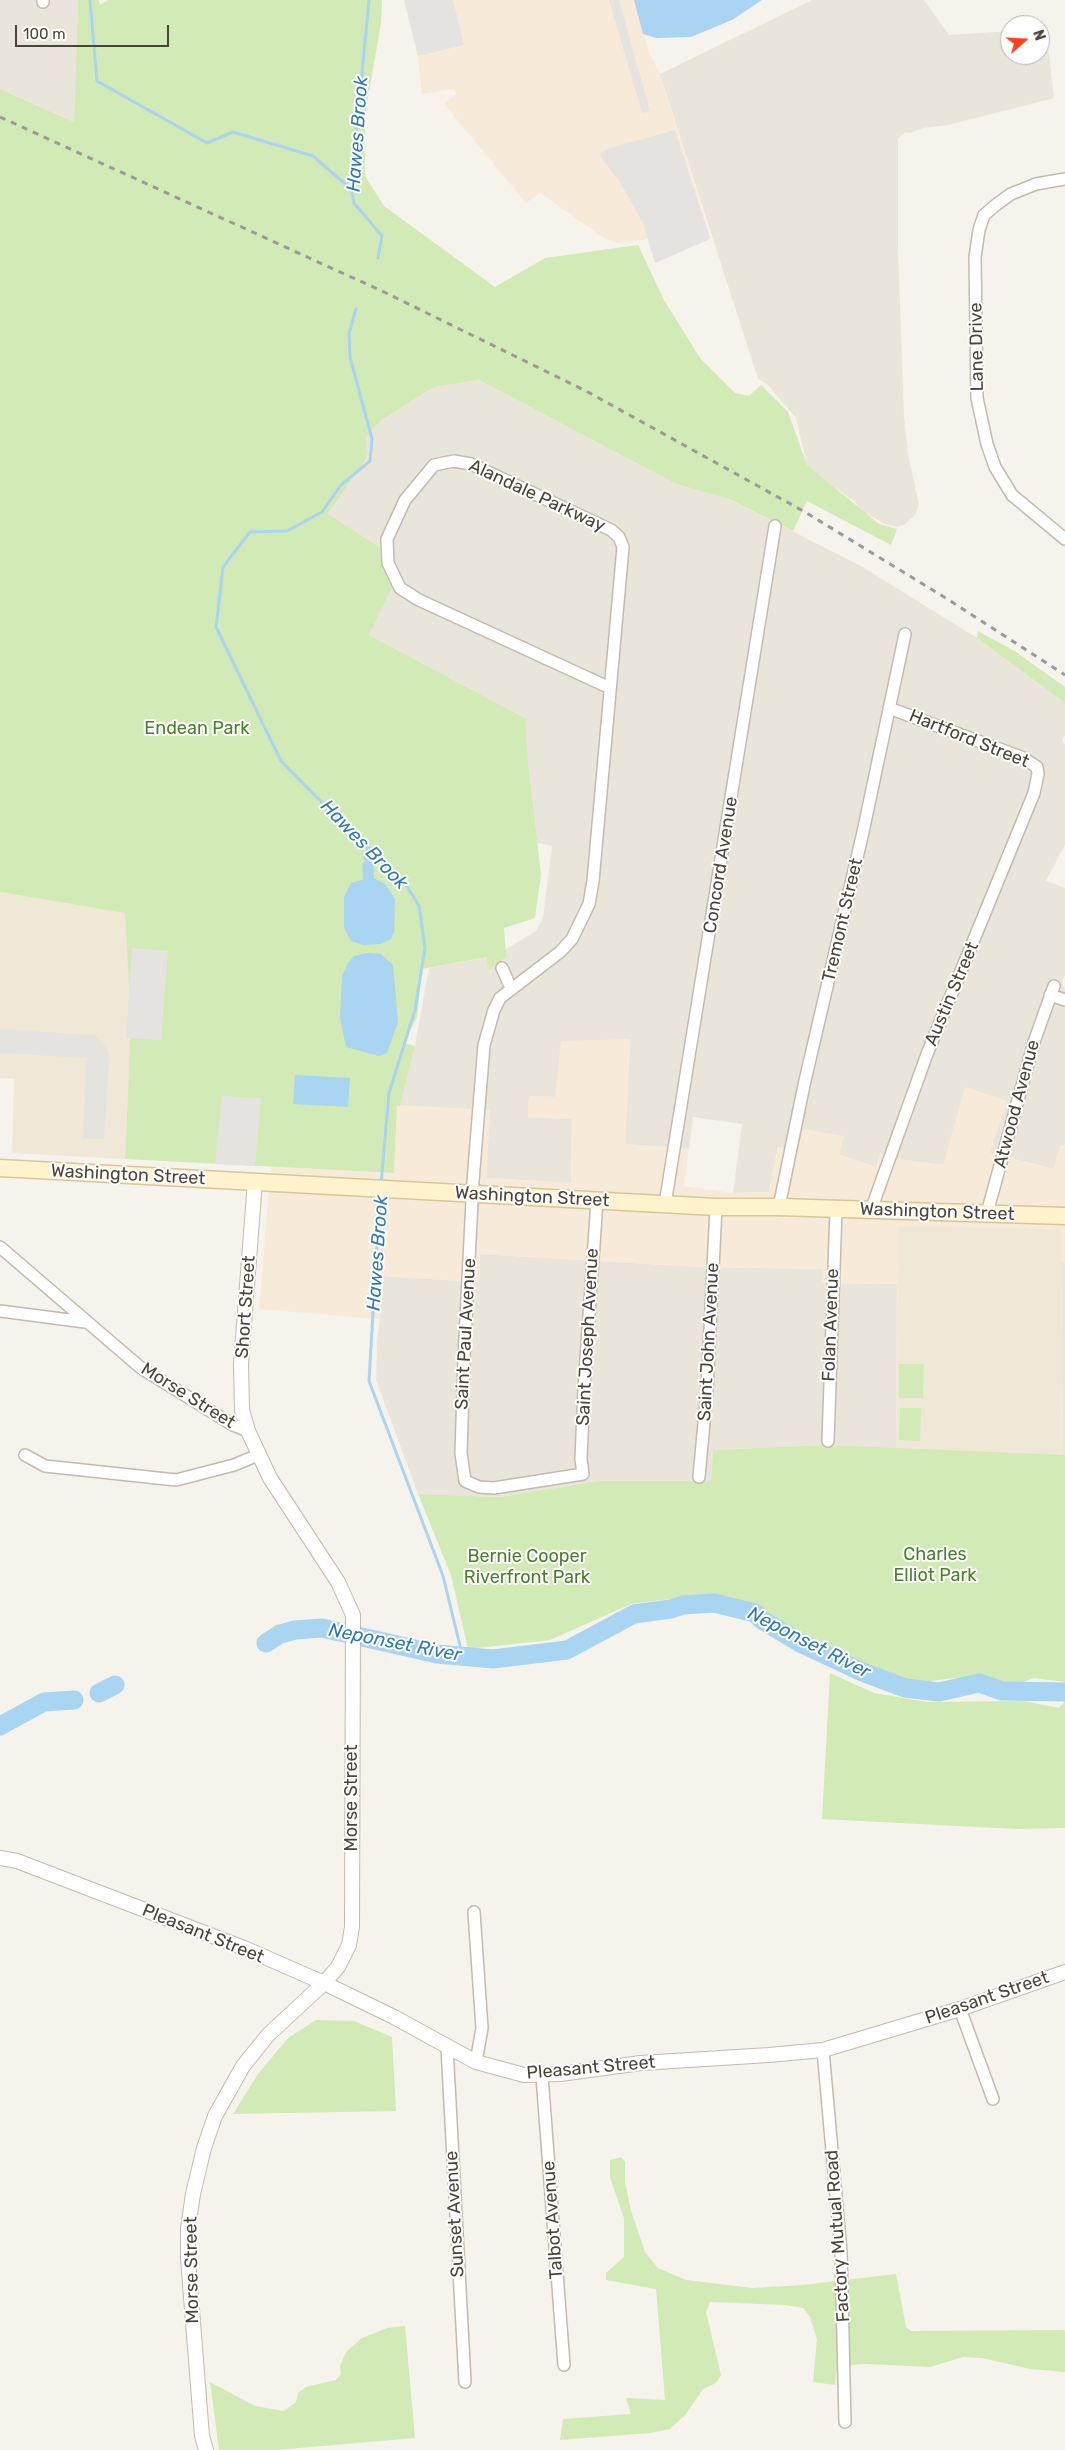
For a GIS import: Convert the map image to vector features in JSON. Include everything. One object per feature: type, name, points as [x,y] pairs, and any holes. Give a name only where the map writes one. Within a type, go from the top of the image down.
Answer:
[{"type":"main road","name":"Washington Street","points":[[0,1168],[716,1207],[779,1207],[1065,1216]]},
{"type":"street","name":"Lane Drive","points":[[1065,179],[1036,184],[1011,194],[984,215],[979,230],[975,257],[977,398],[995,467],[1012,495],[1065,539]]},
{"type":"street","name":"Alandale Parkway","points":[[472,1194],[484,1045],[494,1010],[500,998],[511,988],[539,970],[572,939],[589,904],[593,880],[623,547],[619,536],[611,530],[471,464],[454,461],[434,465],[405,500],[387,538],[388,563],[400,588],[419,600],[610,688]]},
{"type":"street","name":"Concord Avenue","points":[[665,1204],[775,526]]},
{"type":"street","name":"Tremont Street","points":[[779,1207],[904,634]]},
{"type":"street","name":"Hartford Street","points":[[889,708],[1021,757],[1037,767],[1037,779]]},
{"type":"street","name":"Austin Street","points":[[871,1210],[927,1054],[1034,793],[1037,779]]},
{"type":"street","points":[[502,968],[511,988]]},
{"type":"street","name":"Atwood Avenue","points":[[987,1213],[1034,1042],[1052,991],[1065,1000]]},
{"type":"street","name":"Short Street","points":[[248,1431],[242,1410],[240,1390],[255,1181]]},
{"type":"street","name":"Saint Paul Avenue","points":[[472,1194],[464,1358],[462,1473],[465,1481],[479,1487],[494,1488],[583,1474]]},
{"type":"street","name":"Saint Joseph Avenue","points":[[583,1474],[581,1458],[585,1368],[597,1201]]},
{"type":"street","name":"Saint John Avenue","points":[[699,1477],[707,1390],[716,1207]]},
{"type":"street","name":"Folan Avenue","points":[[828,1441],[836,1210]]},
{"type":"street","name":"Morse Street","points":[[0,1247],[86,1322],[156,1379],[233,1425],[248,1431],[270,1478],[338,1582],[353,1615],[355,1625],[351,1796],[352,1927],[345,1955],[324,1983],[268,2035],[243,2066],[215,2116],[197,2174],[188,2228],[188,2259],[202,2427],[206,2450]]},
{"type":"street","points":[[0,1311],[86,1322]]},
{"type":"street","points":[[25,1455],[45,1466],[176,1480],[234,1466],[258,1455]]},
{"type":"street","name":"Pleasant Street","points":[[0,1858],[17,1861],[244,1948],[324,1983],[406,2023],[476,2062],[502,2071],[542,2076],[641,2063],[777,2055],[823,2050],[960,2009],[1065,1972]]},
{"type":"street","points":[[474,1912],[482,2028],[476,2062]]},
{"type":"street","points":[[960,2009],[993,2098]]},
{"type":"street","name":"Sunset Avenue","points":[[447,2047],[465,2382]]},
{"type":"street","name":"Factory Mutual Road","points":[[823,2050],[841,2252],[845,2422]]},
{"type":"street","name":"Talbot Avenue","points":[[542,2076],[564,2365]]},
{"type":"shaded area","points":[[0,0],[78,0],[74,122],[0,89]]},
{"type":"shaded area","points":[[404,0],[634,0],[649,52],[660,74],[711,238],[655,263],[648,239],[618,243],[607,240],[540,193],[526,203],[444,104],[456,94],[453,89],[422,94],[418,56]]},
{"type":"shaded area","points":[[404,0],[453,0],[464,45],[418,56]]},
{"type":"shaded area","points":[[609,0],[619,0],[650,111],[642,113]]},
{"type":"shaded area","points":[[812,0],[924,0],[949,35],[1000,32],[1000,65],[1050,64],[1054,98],[948,125],[923,128],[910,133],[905,132],[898,139],[898,250],[904,415],[908,454],[919,504],[915,515],[904,525],[897,527],[885,524],[862,511],[855,502],[812,471],[807,465],[796,418],[767,384],[758,379],[660,74]]},
{"type":"shaded area","points":[[675,130],[710,239],[655,263],[643,223],[621,184],[599,154],[610,148]]},
{"type":"shaded area","points":[[479,380],[676,484],[729,499],[861,566],[977,638],[1065,703],[1065,735],[1062,741],[1065,744],[1065,845],[1046,881],[1065,888],[1065,975],[1062,982],[1065,990],[1065,1146],[1061,1145],[1054,1169],[990,1153],[943,1165],[904,1160],[881,1153],[876,1167],[839,1155],[843,1136],[798,1151],[778,1147],[769,1192],[733,1193],[742,1124],[693,1117],[689,1149],[625,1144],[630,1039],[555,1097],[529,1096],[528,1117],[572,1119],[571,1183],[486,1178],[490,1110],[400,1106],[415,1046],[429,968],[488,957],[488,969],[506,949],[536,931],[543,918],[552,846],[520,839],[525,718],[369,635],[328,514],[365,461],[367,453],[366,436],[380,421],[434,387]]},
{"type":"shaded area","points":[[0,892],[126,913],[131,1022],[125,1159],[12,1153],[14,1079],[0,1078]]},
{"type":"shaded area","points":[[132,948],[168,951],[161,1040],[126,1038]]},
{"type":"shaded area","points":[[0,1029],[95,1035],[102,1042],[108,1051],[109,1061],[104,1139],[83,1139],[86,1058],[0,1053]]},
{"type":"shaded area","points":[[630,1039],[625,1144],[689,1149],[684,1186],[733,1193],[769,1192],[778,1147],[798,1150],[803,1129],[844,1136],[839,1155],[876,1167],[881,1153],[904,1160],[943,1165],[965,1087],[1007,1101],[990,1153],[1053,1169],[1061,1145],[1065,1146],[1065,1263],[1061,1263],[1061,1230],[898,1227],[897,1284],[822,1283],[823,1269],[701,1267],[480,1254],[479,1282],[384,1276],[379,1319],[259,1309],[271,1167],[394,1173],[397,1105],[490,1110],[486,1178],[571,1183],[572,1119],[528,1117],[529,1096],[555,1097],[561,1041]]},
{"type":"shaded area","points":[[222,1096],[261,1098],[255,1166],[215,1164]]},
{"type":"shaded area","points":[[898,1226],[1061,1229],[1063,1456],[896,1449]]},
{"type":"shaded area","points":[[480,1254],[701,1267],[824,1269],[822,1283],[897,1284],[896,1449],[823,1445],[713,1450],[711,1481],[600,1481],[499,1497],[418,1494],[376,1380],[377,1344],[384,1276],[479,1282]]},
{"type":"shaded area","points":[[1061,1263],[1065,1263],[1065,1456],[1063,1456]]},
{"type":"green space","name":"Endean Park","points":[[78,0],[99,0],[100,5],[108,0],[382,0],[381,23],[365,115],[365,176],[384,206],[495,287],[545,258],[638,245],[664,300],[700,358],[735,393],[749,396],[761,385],[788,412],[807,465],[879,524],[897,529],[891,545],[807,501],[793,531],[729,499],[676,484],[479,380],[434,387],[380,421],[366,437],[367,453],[365,461],[328,514],[379,547],[382,567],[392,587],[369,635],[525,718],[528,764],[541,874],[535,918],[504,928],[506,957],[488,970],[487,957],[422,969],[417,1017],[404,1043],[415,1046],[400,1106],[397,1106],[394,1173],[125,1159],[131,1022],[125,913],[0,892],[0,89],[74,122]]},
{"type":"green space","points":[[978,631],[1016,652],[1065,687],[1065,703],[977,638]]},
{"type":"green space","points":[[899,1364],[924,1364],[923,1398],[899,1398]]},
{"type":"green space","points":[[900,1408],[921,1408],[920,1441],[899,1440]]},
{"type":"green space","points":[[823,1445],[1065,1455],[1065,1682],[1034,1678],[1017,1684],[992,1684],[954,1678],[907,1684],[817,1645],[754,1604],[710,1594],[631,1604],[550,1640],[468,1649],[451,1575],[418,1494],[499,1497],[600,1481],[711,1481],[713,1450]]},
{"type":"green space","points":[[830,1673],[874,1693],[927,1702],[1023,1701],[1059,1708],[1065,1701],[1065,1828],[1017,1829],[822,1819]]},
{"type":"green space","points":[[316,2020],[354,2021],[392,2037],[396,2111],[233,2114],[258,2074],[288,2038]]},
{"type":"green space","points":[[621,2157],[625,2162],[625,2182],[631,2211],[645,2252],[658,2268],[686,2280],[752,2288],[803,2285],[896,2274],[906,2327],[911,2331],[1065,2330],[1065,2372],[1030,2369],[982,2358],[963,2357],[930,2367],[865,2364],[837,2366],[835,2385],[813,2382],[817,2339],[810,2317],[803,2308],[785,2305],[710,2302],[706,2312],[721,2375],[716,2383],[703,2389],[685,2415],[670,2429],[650,2433],[560,2440],[563,2419],[631,2414],[626,2398],[665,2400],[656,2289],[606,2280],[606,2273],[624,2257],[624,2218],[610,2177],[610,2160]]},
{"type":"green space","points":[[405,2326],[415,2438],[276,2450],[219,2450],[210,2382],[255,2406],[284,2411],[296,2402],[298,2393],[306,2387],[336,2380],[341,2374],[340,2366],[346,2352],[362,2338],[387,2328]]},
{"type":"water","points":[[634,0],[762,0],[732,20],[691,37],[656,38],[643,34]]},
{"type":"water","points":[[365,879],[376,879],[385,884],[395,899],[394,932],[391,939],[381,944],[363,945],[351,941],[344,928],[344,897],[351,883]]},
{"type":"water","points":[[367,953],[381,954],[393,965],[398,1022],[387,1053],[379,1056],[346,1047],[340,1018],[342,976],[348,963],[354,956]]},
{"type":"water","points":[[295,1075],[350,1078],[348,1107],[293,1104]]},
{"type":"waterway","points":[[90,0],[97,81],[207,143],[233,132],[313,156],[351,189]]},
{"type":"waterway","name":"Hawes Brook","points":[[369,0],[351,189],[354,203],[382,236],[378,258]]},
{"type":"waterway","name":"Hawes Brook","points":[[356,309],[349,333],[350,357],[372,439],[370,461],[341,485],[322,512],[287,531],[250,532],[223,567],[216,627],[281,761],[371,852],[403,880],[419,906],[425,948],[415,1010],[389,1093],[381,1184]]},
{"type":"waterway","name":"Hawes Brook","points":[[369,857],[371,852]]},
{"type":"waterway","points":[[368,866],[369,894]]},
{"type":"waterway","name":"Hawes Brook","points":[[380,1193],[369,1381],[443,1576],[463,1658]]},
{"type":"waterway","name":"Neponset River","points":[[266,1643],[280,1634],[295,1630],[322,1628],[437,1654],[493,1659],[567,1650],[634,1614],[671,1609],[683,1605],[714,1603],[755,1613],[762,1620],[802,1644],[860,1671],[905,1688],[939,1692],[979,1683],[1002,1691],[1065,1692]]},
{"type":"waterway","name":"Neponset River","points":[[99,1693],[115,1685]]},
{"type":"waterway","name":"Neponset River","points":[[0,1726],[44,1702],[74,1700]]},
{"type":"railway","points":[[0,117],[384,292],[586,391],[805,512],[949,600],[1065,675]]},
{"type":"park label","name":"Charles Elliot Park","points":[[935,1565]]},
{"type":"park label","name":"Bernie Cooper Riverfront Park","points":[[527,1567]]}]
